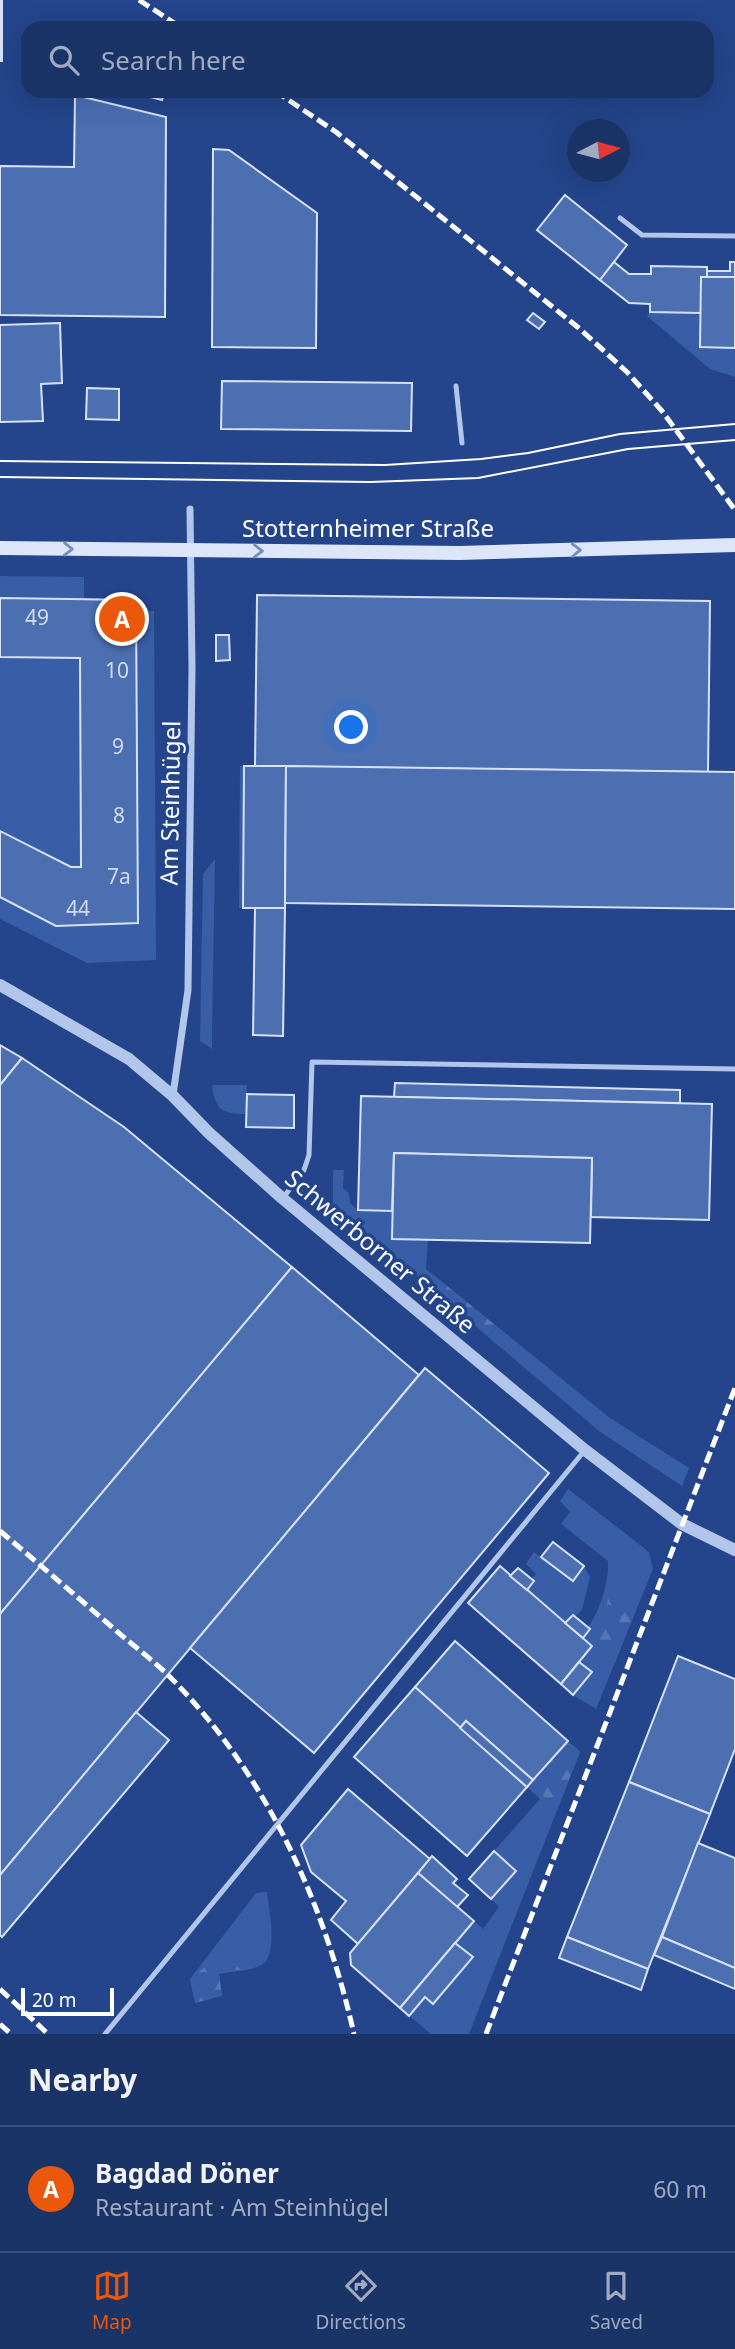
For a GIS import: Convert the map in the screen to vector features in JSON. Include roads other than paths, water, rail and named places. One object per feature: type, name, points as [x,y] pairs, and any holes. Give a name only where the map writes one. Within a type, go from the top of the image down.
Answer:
[{"type":"main road","name":"Stotternheimer Straße","points":[[0,548],[460,553],[735,545]]},
{"type":"street","name":"Am Steinhügel","points":[[173,1096],[188,990],[192,668],[190,509]]},
{"type":"street","name":"Schwerborner Straße","points":[[0,985],[129,1059],[173,1096],[209,1133],[282,1198],[585,1450],[682,1524],[735,1550]]},
{"type":"lane","points":[[620,218],[642,235],[735,236]]},
{"type":"lane","points":[[456,386],[462,443]]},
{"type":"lane","points":[[282,1198],[304,1170],[310,1155],[312,1062],[735,1069]]},
{"type":"lane","points":[[105,2034],[585,1450]]},
{"type":"tram line","points":[[0,461],[385,465],[481,459],[528,453],[620,434],[735,424]]},
{"type":"tram line","points":[[0,477],[371,482],[478,478],[628,449],[735,440]]},
{"type":"railway","points":[[139,0],[171,21]]},
{"type":"railway","points":[[285,98],[336,132],[580,329],[627,372],[662,411],[735,510]]},
{"type":"railway","points":[[486,2034],[735,1388]]},
{"type":"railway","points":[[0,1531],[162,1670],[204,1714],[235,1754],[287,1842],[308,1888],[326,1936],[354,2034]]},
{"type":"railway","points":[[0,1989],[48,2034]]},
{"type":"railway","points":[[0,2024],[11,2034]]},
{"type":"place","name":"Bagdad Döner","points":[[122,619]]}]
